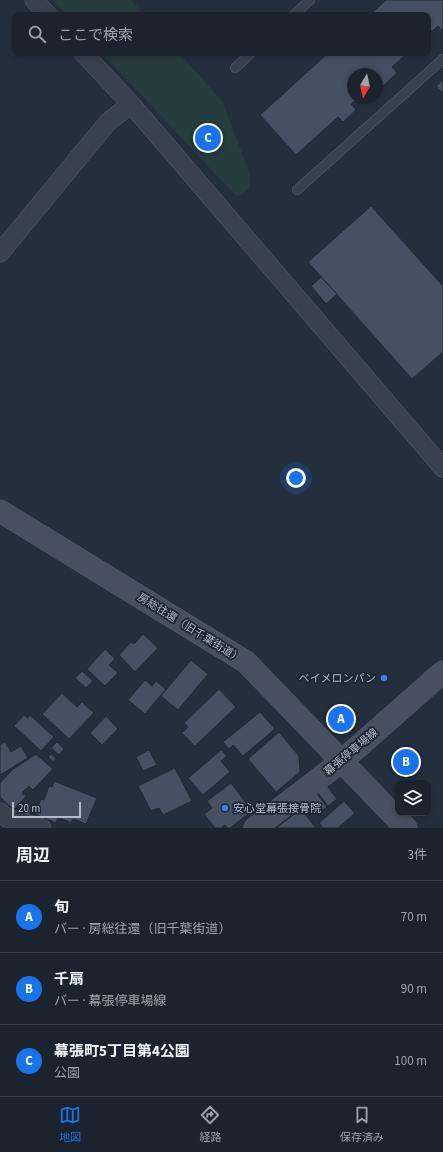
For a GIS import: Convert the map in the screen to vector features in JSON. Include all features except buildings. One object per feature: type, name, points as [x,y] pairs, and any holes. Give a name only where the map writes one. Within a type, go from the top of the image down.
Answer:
[{"type":"street","points":[[34,0],[45,12]]},
{"type":"street","points":[[86,56],[131,104],[443,468]]},
{"type":"street","points":[[0,253],[108,122],[131,104]]},
{"type":"street","name":"房総往還（旧千葉街道）","points":[[0,511],[246,662],[406,828]]},
{"type":"street","name":"幕張停車場線","points":[[255,828],[342,761],[443,672]]},
{"type":"street","points":[[0,812],[7,818],[42,828]]},
{"type":"lane","points":[[297,12],[310,0]]},
{"type":"lane","points":[[235,68],[249,56]]},
{"type":"lane","points":[[297,190],[443,59]]},
{"type":"green space","points":[[53,0],[131,0],[141,12],[64,12]]},
{"type":"green space","points":[[105,56],[182,56],[222,101],[250,174],[249,189],[237,197]]},
{"type":"place","name":"幕張町5丁目第4公園","points":[[208,138]]},
{"type":"place","name":"ベイメロンパン","points":[[384,678]]},
{"type":"place","name":"旬","points":[[341,719]]},
{"type":"place","name":"千扇","points":[[406,762]]},
{"type":"place","name":"安心堂幕張接骨院","points":[[225,808]]}]
